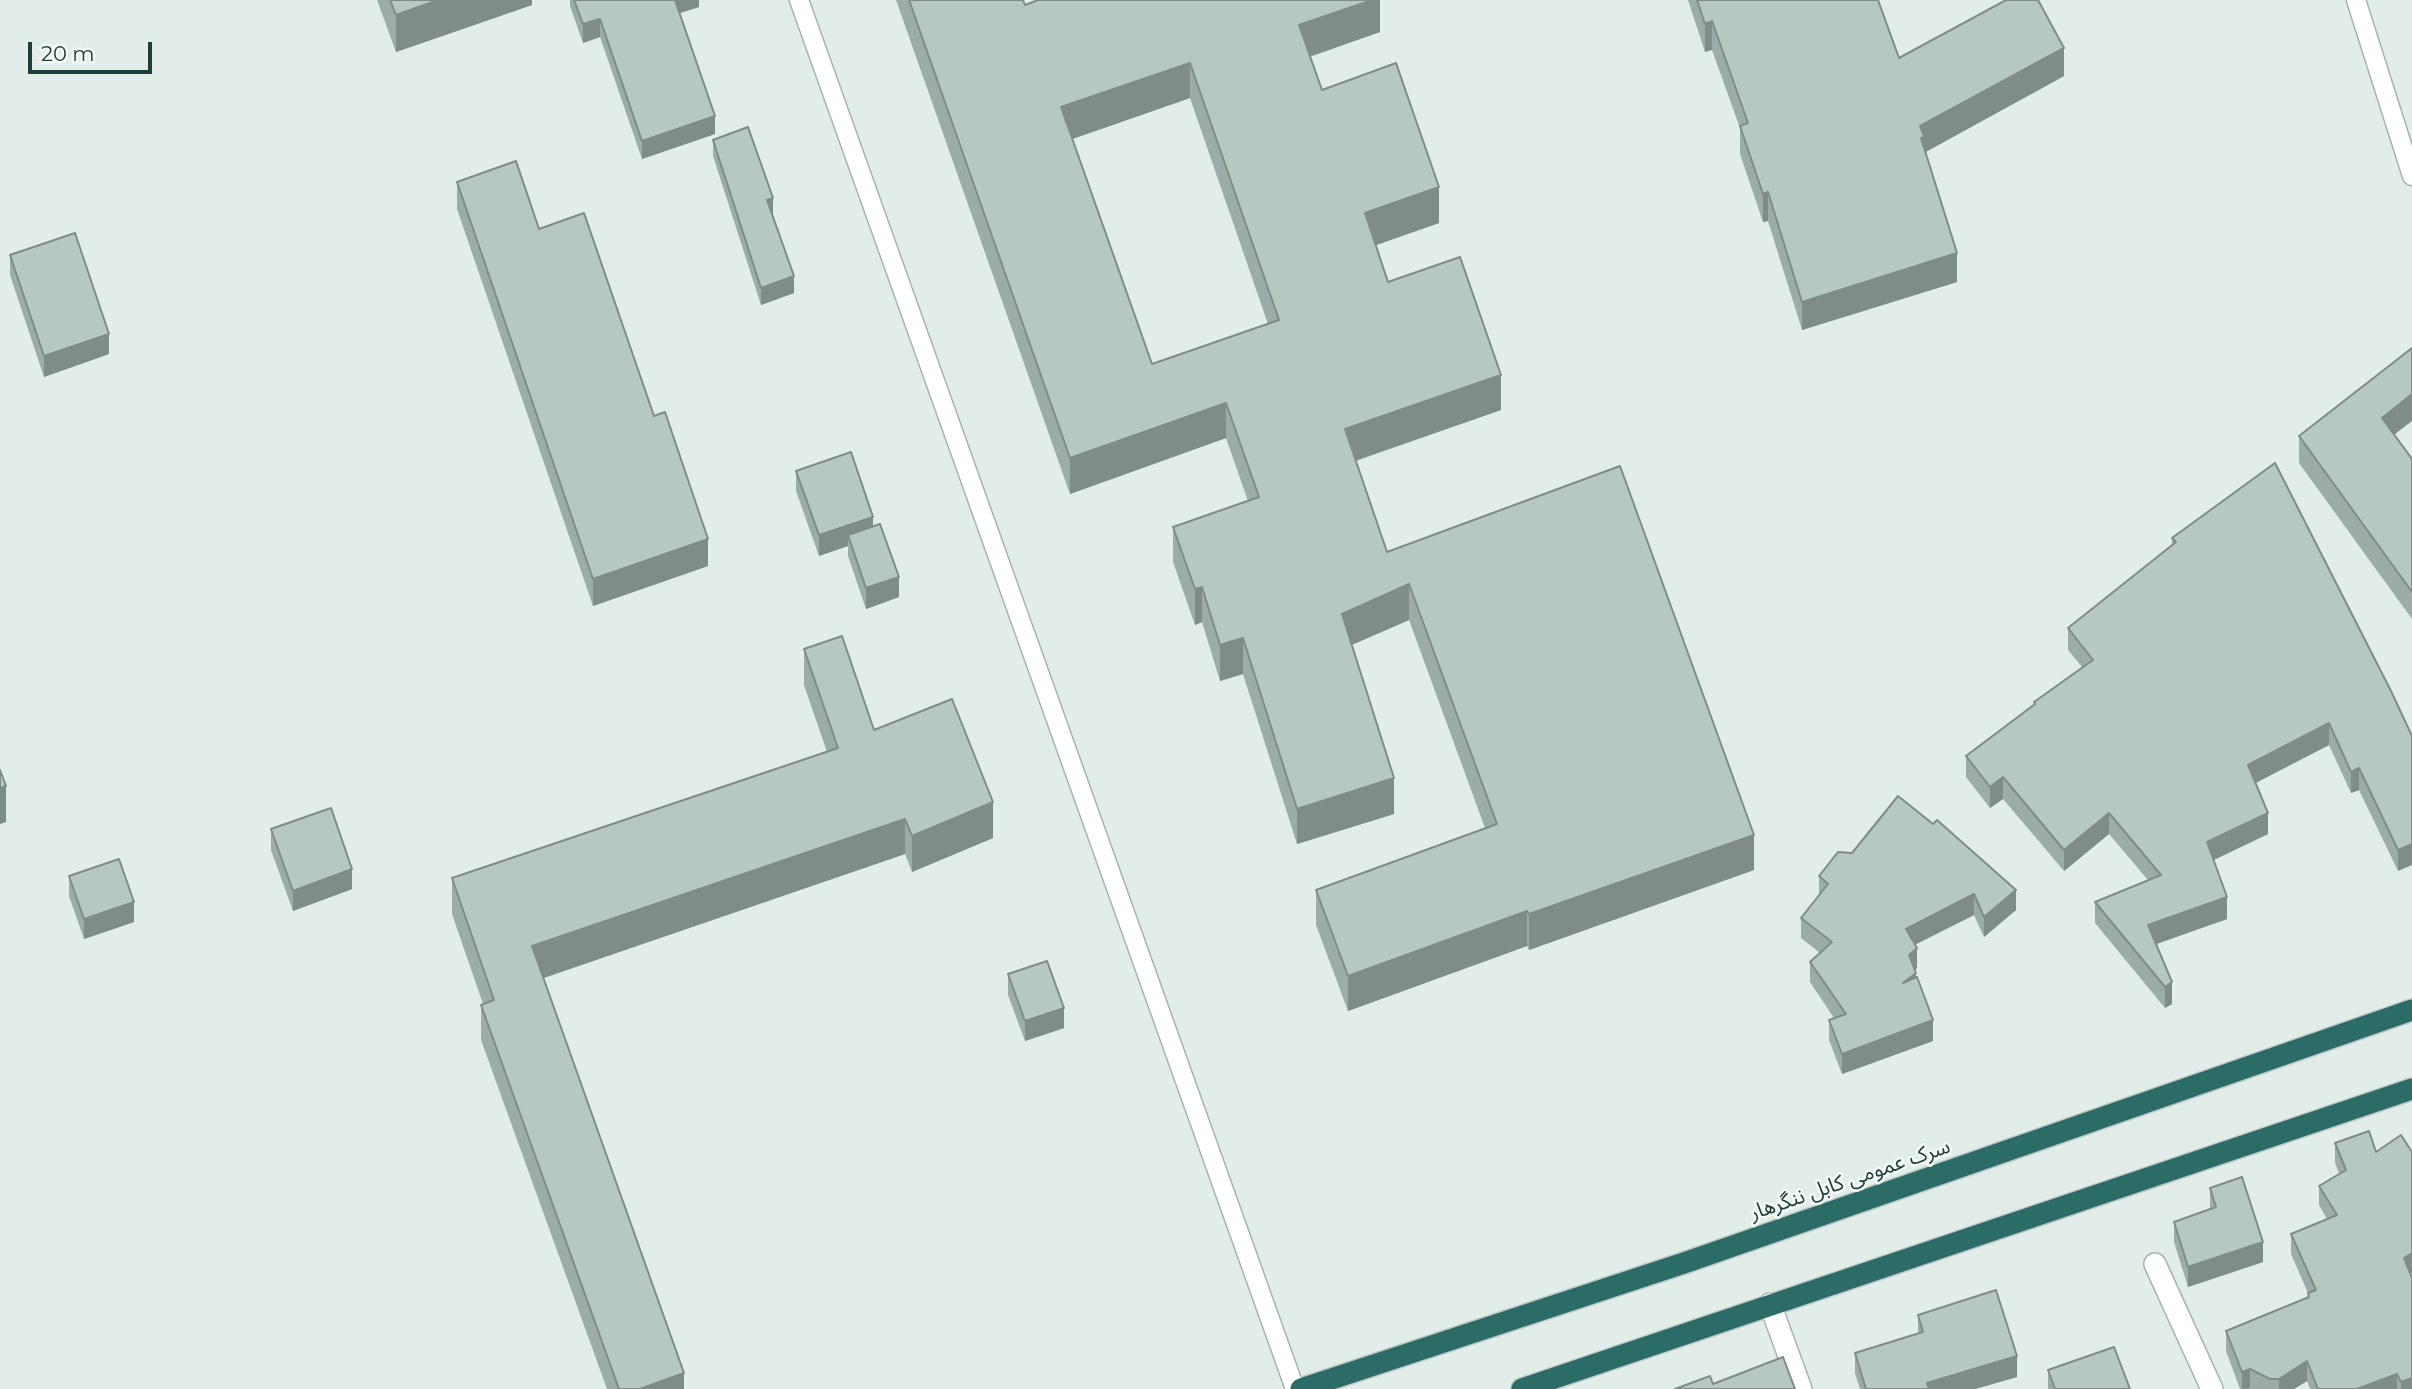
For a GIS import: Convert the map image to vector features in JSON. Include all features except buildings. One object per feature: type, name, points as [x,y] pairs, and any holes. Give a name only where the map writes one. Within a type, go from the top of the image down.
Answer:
[{"type":"highway","name":"سرک عمومی کابل ننگرهار","points":[[1301,1389],[1684,1263],[2412,1010]]},
{"type":"highway","points":[[1522,1389],[1567,1382],[1770,1304],[2412,1090]]},
{"type":"street","points":[[2155,1264],[2212,1389]]},
{"type":"street","points":[[1770,1304],[1801,1389]]},
{"type":"lane","points":[[799,0],[1295,1389]]},
{"type":"lane","points":[[2356,0],[2412,176]]}]
